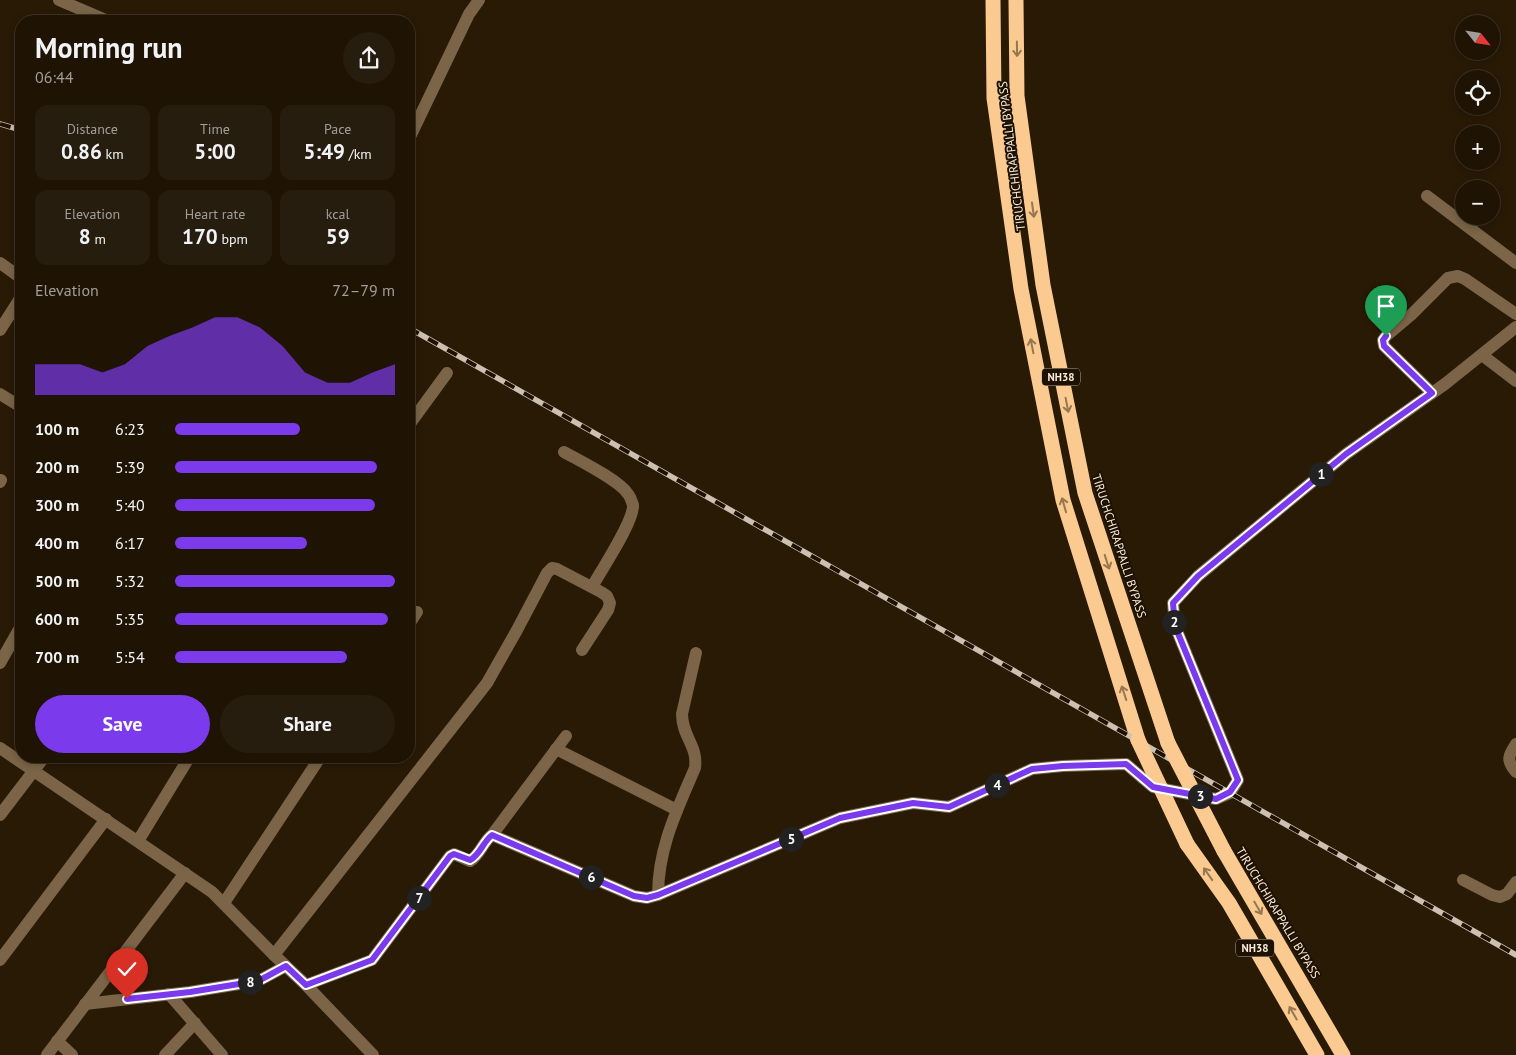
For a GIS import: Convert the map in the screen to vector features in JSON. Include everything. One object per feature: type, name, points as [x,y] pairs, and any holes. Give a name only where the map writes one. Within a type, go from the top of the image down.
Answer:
[{"type":"highway","name":"TIRUCHCHIRAPPALLI BYPASS","points":[[993,0],[994,98],[1022,298],[1063,500],[1138,740],[1187,844],[1229,903],[1317,1055]]},
{"type":"highway","name":"TIRUCHCHIRAPPALLI BYPASS","points":[[1016,0],[1017,96],[1043,285],[1085,493],[1168,743],[1224,852],[1343,1055]]},
{"type":"street","points":[[59,0],[94,15]]},
{"type":"street","points":[[415,127],[470,14],[479,0]]},
{"type":"street","points":[[1427,196],[1516,263]]},
{"type":"street","points":[[0,263],[15,274]]},
{"type":"street","points":[[1432,393],[1384,346],[1383,340],[1386,336],[1411,315],[1448,278],[1458,276],[1516,314]]},
{"type":"street","points":[[0,330],[15,309]]},
{"type":"street","points":[[492,835],[634,896],[647,898],[840,818],[913,803],[949,807],[1032,769],[1126,764],[1153,787],[1216,799],[1230,792],[1238,780],[1175,626],[1173,603],[1198,576],[1346,454],[1482,356],[1516,327]]},
{"type":"street","points":[[1482,356],[1516,381]]},
{"type":"street","points":[[415,417],[447,373]]},
{"type":"street","points":[[0,394],[15,403]]},
{"type":"street","points":[[564,452],[617,484],[628,494],[633,504],[631,515],[624,531],[592,587]]},
{"type":"street","points":[[274,955],[487,682],[547,572],[552,568],[607,596],[610,603],[608,610],[582,650]]},
{"type":"street","points":[[0,663],[15,637]]},
{"type":"street","points":[[658,895],[661,854],[695,768],[694,748],[685,734],[682,714],[696,653]]},
{"type":"street","points":[[306,985],[372,960],[450,856],[454,854],[470,860],[474,858],[487,838],[492,835],[566,736]]},
{"type":"street","points":[[1516,744],[1509,755],[1509,764],[1516,772]]},
{"type":"street","points":[[0,748],[15,758]]},
{"type":"street","points":[[556,749],[677,810]]},
{"type":"street","points":[[22,763],[212,892],[306,985],[373,1055]]},
{"type":"street","points":[[0,815],[40,763]]},
{"type":"street","points":[[138,841],[186,763]]},
{"type":"street","points":[[224,903],[316,763]]},
{"type":"street","points":[[0,960],[106,819]]},
{"type":"street","points":[[47,1055],[184,873]]},
{"type":"street","points":[[1463,880],[1492,895],[1500,897],[1507,894],[1516,882]]},
{"type":"street","points":[[85,1004],[251,982],[262,979],[286,966]]},
{"type":"street","points":[[169,994],[222,1055]]},
{"type":"street","points":[[166,1055],[195,1023]]},
{"type":"street","points":[[57,1041],[72,1055]]},
{"type":"railway","points":[[0,124],[15,128]]},
{"type":"railway","points":[[415,331],[1516,955]]},
{"type":"route","points":[[127,999],[190,992],[251,982],[262,979],[286,966],[306,985],[372,960],[450,856],[454,854],[470,860],[474,858],[487,838],[492,835],[634,896],[647,898],[840,818],[913,803],[949,807],[1032,769],[1126,764],[1153,787],[1216,799],[1230,792],[1238,780],[1175,626],[1173,603],[1198,576],[1346,454],[1432,393],[1384,346],[1383,340],[1386,336]]}]
